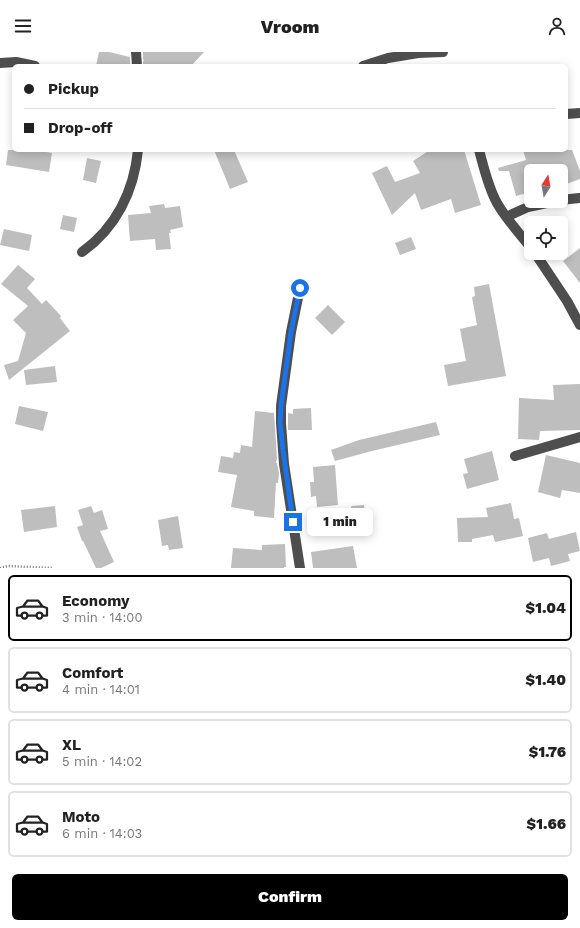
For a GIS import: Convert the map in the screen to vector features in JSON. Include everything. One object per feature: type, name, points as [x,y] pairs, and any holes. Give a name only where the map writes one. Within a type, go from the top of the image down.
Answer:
[{"type":"street","points":[[136,52],[137,64]]},
{"type":"street","points":[[369,64],[403,55],[443,52]]},
{"type":"street","points":[[0,63],[16,62],[26,64]]},
{"type":"street","points":[[568,114],[580,113]]},
{"type":"street","points":[[82,252],[93,244],[106,231],[128,193],[134,174],[138,152]]},
{"type":"street","points":[[481,152],[487,177],[496,202],[524,239]]},
{"type":"street","points":[[568,199],[579,198]]},
{"type":"street","points":[[506,217],[528,208]]},
{"type":"street","points":[[540,260],[567,301],[580,325]]},
{"type":"street","points":[[300,288],[291,332],[280,423],[284,464],[300,568]]},
{"type":"street","points":[[515,456],[580,437]]},
{"type":"path","points":[[0,568],[8,566],[52,568]]},
{"type":"building","points":[[99,52],[109,52],[130,57],[130,64],[96,64]]},
{"type":"building","points":[[143,52],[204,52],[193,64],[143,64]]},
{"type":"building","points":[[8,150],[12,150],[12,152],[52,153],[49,172],[6,165]]},
{"type":"building","points":[[568,150],[572,150],[580,171],[580,179],[568,183],[568,164],[524,164],[524,194],[516,196],[509,171],[499,171],[498,168],[526,160],[524,152],[568,152]]},
{"type":"building","points":[[215,152],[235,152],[248,182],[230,189]]},
{"type":"building","points":[[427,152],[465,152],[481,205],[455,213],[451,199],[421,210],[415,193],[392,215],[372,173],[387,166],[395,182],[420,173],[413,161]]},
{"type":"building","points":[[87,158],[101,161],[96,183],[83,180]]},
{"type":"building","points":[[164,204],[165,208],[180,206],[183,227],[170,230],[171,249],[156,250],[155,239],[130,241],[128,215],[151,213],[149,206]]},
{"type":"building","points":[[63,215],[77,218],[74,232],[60,229]]},
{"type":"building","points":[[4,229],[32,235],[29,251],[0,245]]},
{"type":"building","points":[[411,237],[416,249],[400,255],[395,243]]},
{"type":"building","points":[[580,248],[580,283],[563,261],[568,260],[568,257]]},
{"type":"building","points":[[18,265],[35,279],[27,288],[42,304],[46,300],[61,316],[60,318],[70,331],[9,380],[4,365],[18,361],[26,333],[13,320],[28,306],[1,284]]},
{"type":"building","points":[[489,284],[506,376],[448,386],[444,365],[466,361],[460,329],[477,325],[472,297],[475,296],[474,287]]},
{"type":"building","points":[[328,305],[345,322],[332,335],[315,318]]},
{"type":"building","points":[[55,366],[57,382],[26,385],[24,370]]},
{"type":"building","points":[[580,384],[580,430],[540,431],[539,440],[518,439],[519,398],[554,400],[553,385]]},
{"type":"building","points":[[19,406],[48,412],[43,431],[15,424]]},
{"type":"building","points":[[311,408],[312,430],[288,430],[288,413],[293,414],[293,409]]},
{"type":"building","points":[[255,411],[274,413],[276,463],[279,474],[278,483],[276,483],[274,518],[254,516],[254,511],[231,507],[237,475],[218,472],[221,456],[233,458],[234,452],[240,453],[241,445],[252,447]]},
{"type":"building","points":[[436,422],[440,435],[335,461],[331,450],[359,440]]},
{"type":"building","points":[[492,451],[499,480],[467,489],[463,474],[468,473],[464,459]]},
{"type":"building","points":[[546,455],[580,463],[580,493],[562,490],[560,498],[538,492]]},
{"type":"building","points":[[335,465],[338,505],[317,507],[316,496],[311,497],[310,482],[314,482],[313,467]]},
{"type":"building","points":[[511,503],[514,519],[519,518],[523,536],[495,542],[493,535],[472,539],[472,542],[458,542],[457,518],[488,517],[486,508]]},
{"type":"building","points":[[364,505],[366,523],[353,525],[351,506]]},
{"type":"building","points":[[55,506],[57,527],[24,532],[21,510]]},
{"type":"building","points":[[91,506],[94,513],[102,510],[108,529],[100,531],[114,562],[101,568],[96,568],[82,541],[77,527],[83,525],[78,510]]},
{"type":"building","points":[[178,516],[183,548],[169,550],[168,545],[162,546],[158,520]]},
{"type":"building","points":[[576,532],[580,551],[568,554],[570,561],[551,566],[549,558],[533,562],[528,538],[547,533],[549,539]]},
{"type":"building","points":[[285,544],[286,567],[284,568],[231,568],[233,548],[262,550],[262,545]]},
{"type":"building","points":[[353,546],[357,568],[313,568],[311,552]]},
{"type":"route","points":[[293,522],[284,464],[280,423],[291,332],[300,288]]}]
